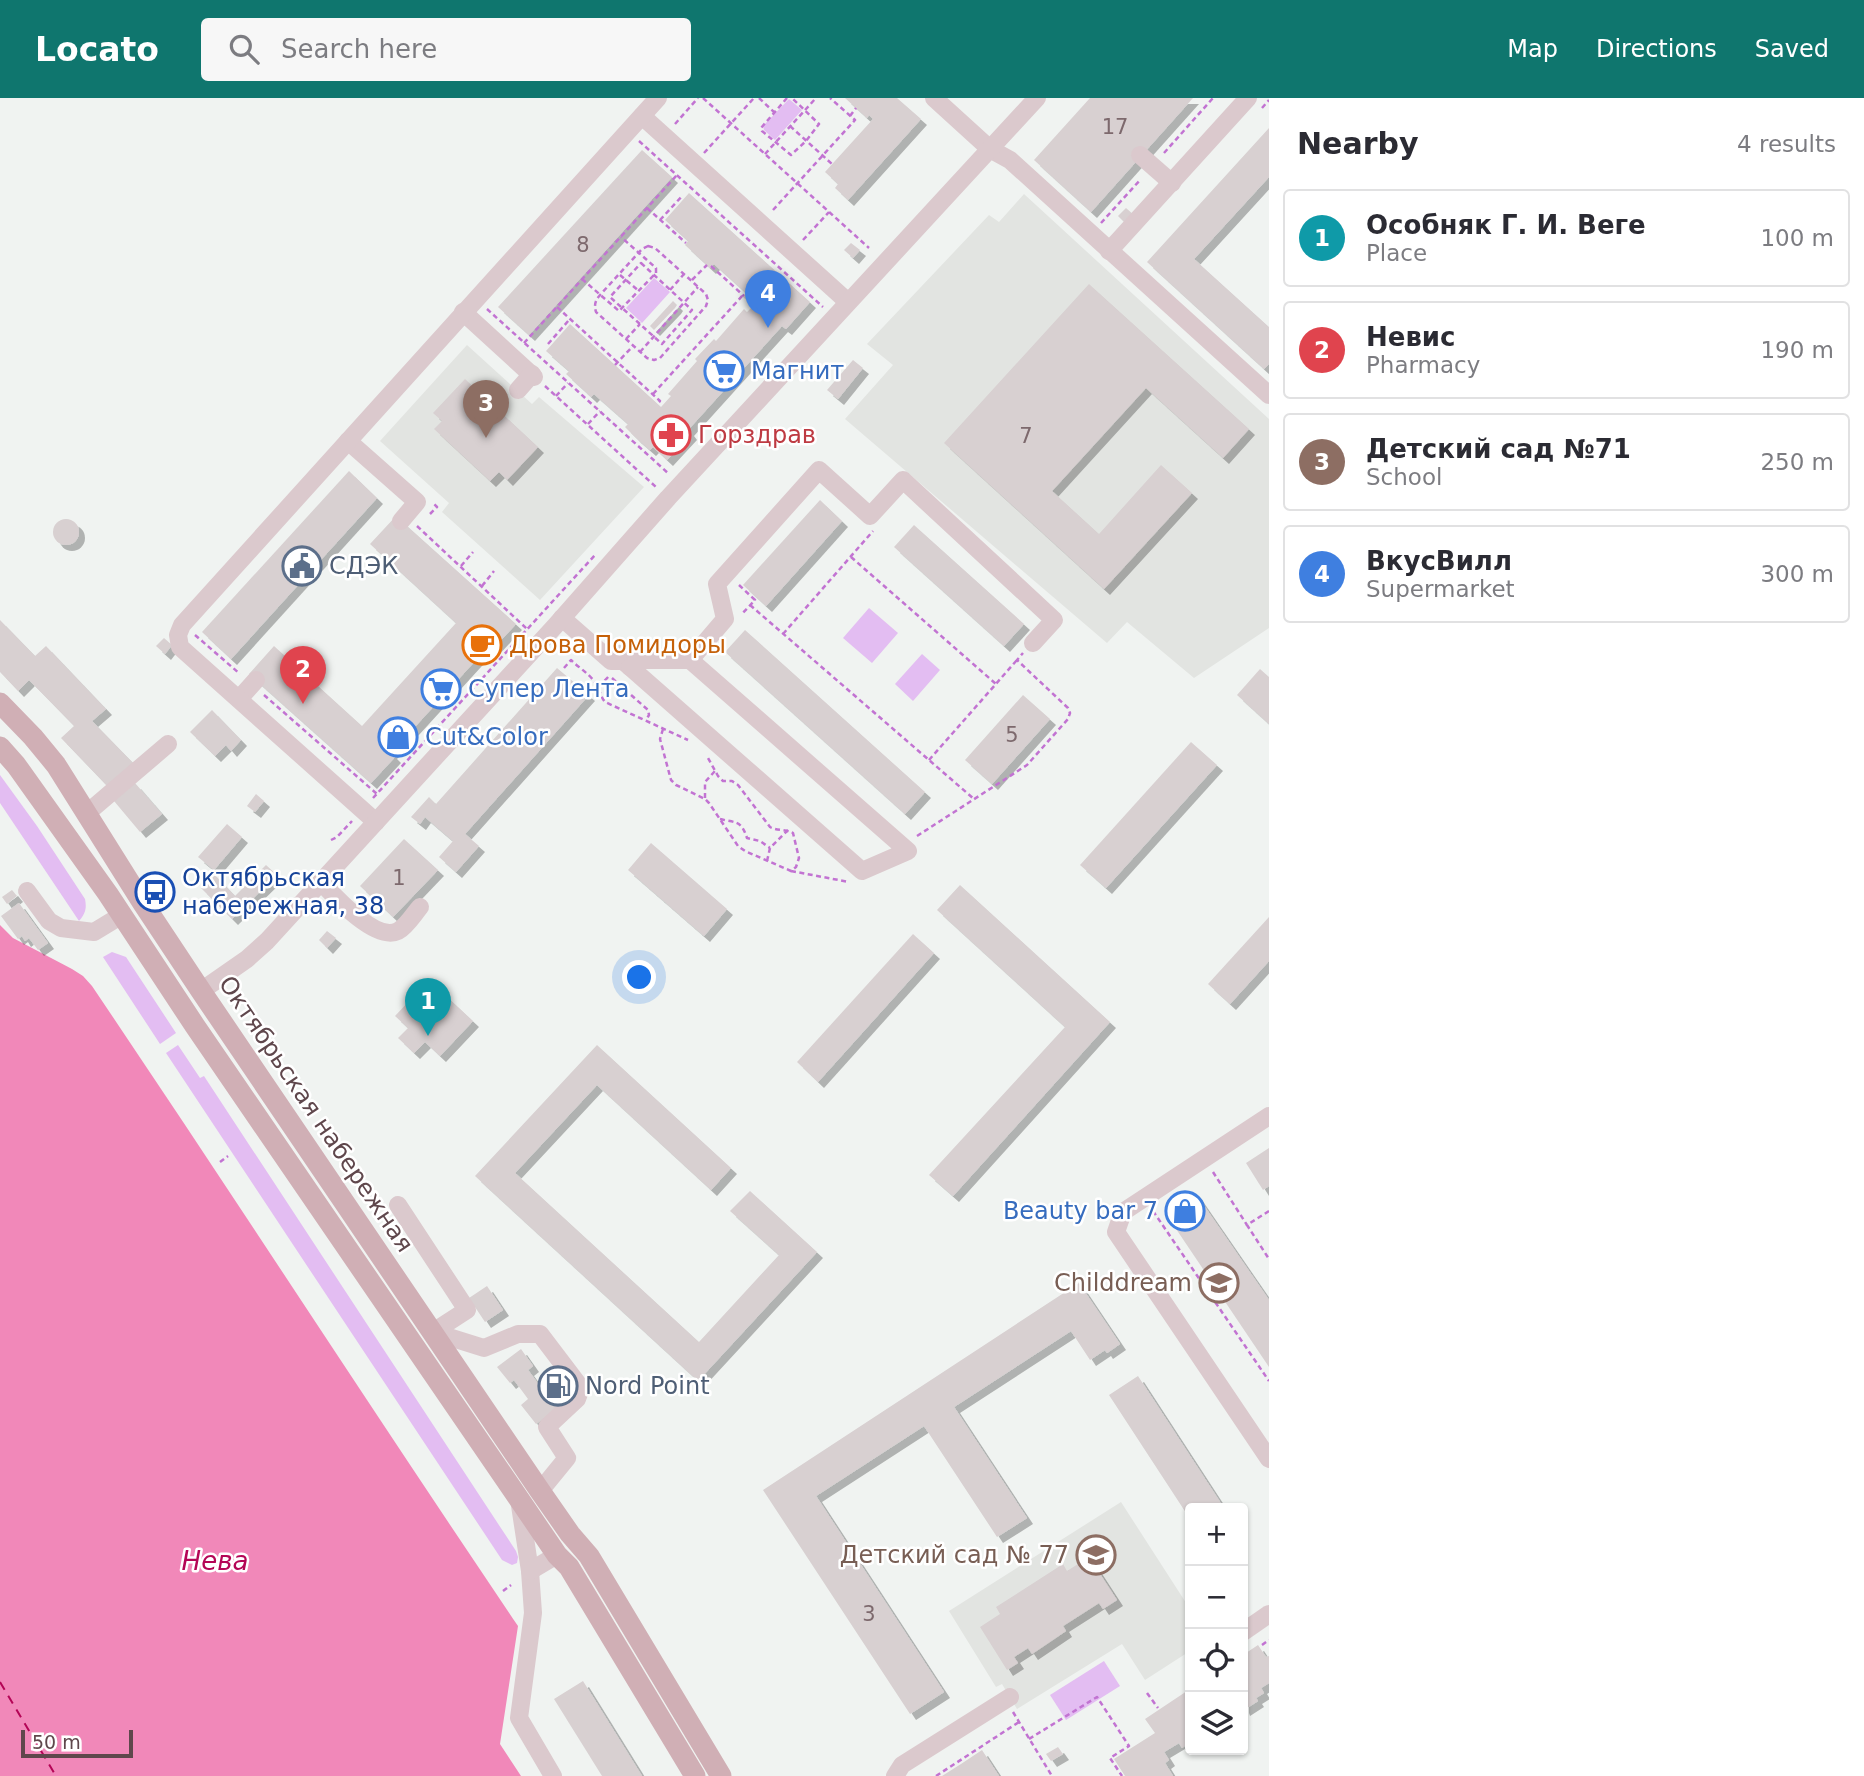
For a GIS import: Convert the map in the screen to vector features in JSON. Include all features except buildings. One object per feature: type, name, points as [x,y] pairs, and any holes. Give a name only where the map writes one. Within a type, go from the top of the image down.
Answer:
[{"type":"main road","name":"Октябрьская набережная","points":[[0,703],[56,765],[201,990],[540,1491],[589,1556],[721,1776]]},
{"type":"main road","name":"Октябрьская набережная","points":[[0,747],[16,765],[122,915],[195,1026],[563,1561],[695,1776]]},
{"type":"street","points":[[376,822],[180,647],[178,635],[182,625],[658,98]]},
{"type":"street","points":[[934,98],[990,149],[1010,160],[1100,249],[1269,395]]},
{"type":"street","points":[[201,990],[257,950],[321,882],[668,498],[1037,98]]},
{"type":"street","points":[[1100,249],[1254,104]]},
{"type":"street","points":[[642,116],[848,302]]},
{"type":"street","points":[[1140,155],[1172,183]]},
{"type":"street","points":[[463,313],[533,376],[517,390]]},
{"type":"street","points":[[348,441],[417,502],[408,521]]},
{"type":"street","points":[[690,660],[725,619],[717,584],[819,470],[870,516],[903,480],[1054,620],[1026,645]]},
{"type":"street","points":[[562,618],[611,661],[623,661],[862,871],[908,851],[690,660],[638,660],[630,667]]},
{"type":"street","points":[[239,699],[254,682]]},
{"type":"street","points":[[86,814],[168,744]]},
{"type":"street","points":[[321,882],[375,930],[388,933],[398,931],[420,907]]},
{"type":"street","points":[[27,891],[49,921],[61,928],[88,936],[122,915]]},
{"type":"street","points":[[1269,1116],[1123,1212],[1116,1232],[1269,1459]]},
{"type":"street","points":[[398,1205],[467,1310],[433,1332]]},
{"type":"street","points":[[433,1332],[484,1348],[518,1334],[540,1334],[581,1388],[577,1399],[547,1427],[567,1458],[540,1491]]},
{"type":"street","points":[[519,1499],[530,1571],[533,1613],[519,1718],[552,1776]]},
{"type":"street","points":[[530,1571],[563,1561]]},
{"type":"street","points":[[1247,1629],[1269,1614]]},
{"type":"street","points":[[895,1776],[902,1765],[1008,1699]]},
{"type":"path","points":[[703,98],[869,247]]},
{"type":"path","points":[[699,158],[754,98]]},
{"type":"path","points":[[759,98],[774,111]]},
{"type":"path","points":[[789,98],[819,124],[791,155],[761,128],[789,98]]},
{"type":"path","points":[[765,153],[816,98]]},
{"type":"path","points":[[766,218],[855,120],[830,98]]},
{"type":"path","points":[[1254,104],[1269,100]]},
{"type":"path","points":[[850,116],[856,108]]},
{"type":"path","points":[[790,126],[832,164]]},
{"type":"path","points":[[639,141],[779,271],[823,307]]},
{"type":"path","points":[[524,343],[677,175]]},
{"type":"path","points":[[660,220],[683,195]]},
{"type":"path","points":[[647,208],[686,243]]},
{"type":"path","points":[[582,279],[619,312],[639,292],[656,273],[656,268],[621,237]]},
{"type":"path","points":[[648,246],[654,247],[706,294],[708,300],[706,306],[660,358],[654,360],[633,346],[596,312],[594,306],[600,295],[639,253],[648,246]]},
{"type":"path","points":[[640,263],[654,275],[692,310],[662,344],[610,297],[640,263]]},
{"type":"path","points":[[692,281],[707,265]]},
{"type":"path","points":[[653,394],[743,295],[711,267]]},
{"type":"path","points":[[619,274],[639,292]]},
{"type":"path","points":[[670,290],[684,275]]},
{"type":"path","points":[[640,352],[698,288]]},
{"type":"path","points":[[557,307],[653,394],[660,401],[658,403]]},
{"type":"path","points":[[486,309],[587,397],[669,474]]},
{"type":"path","points":[[548,344],[570,319]]},
{"type":"path","points":[[626,339],[640,324]]},
{"type":"path","points":[[617,364],[633,346]]},
{"type":"path","points":[[533,376],[668,498]]},
{"type":"path","points":[[556,396],[568,383]]},
{"type":"path","points":[[587,425],[600,411]]},
{"type":"path","points":[[427,497],[437,507],[408,521],[461,566],[527,629]]},
{"type":"path","points":[[783,634],[874,530]]},
{"type":"path","points":[[461,566],[473,552]]},
{"type":"path","points":[[851,557],[996,684]]},
{"type":"path","points":[[482,586],[494,571]]},
{"type":"path","points":[[738,584],[755,600],[742,614]]},
{"type":"path","points":[[750,605],[974,799]]},
{"type":"path","points":[[194,633],[254,682],[377,794]]},
{"type":"path","points":[[929,761],[1024,652],[1026,645]]},
{"type":"path","points":[[564,668],[571,660],[595,681],[599,695],[605,702],[696,744]]},
{"type":"path","points":[[909,842],[1027,765],[1068,719],[1068,708],[1017,660]]},
{"type":"path","points":[[610,675],[648,710],[646,721]]},
{"type":"path","points":[[663,729],[660,739],[671,780],[705,799],[738,846],[791,871],[855,882]]},
{"type":"path","points":[[703,750],[723,781],[732,781],[738,785],[770,827],[793,833],[799,858],[796,867],[791,871]]},
{"type":"path","points":[[705,799],[705,782],[715,771]]},
{"type":"path","points":[[720,819],[740,824],[747,838],[760,841],[770,848]]},
{"type":"path","points":[[766,861],[770,848],[788,830]]},
{"type":"path","points":[[220,1162],[228,1156]]},
{"type":"path","points":[[1209,1166],[1269,1259]]},
{"type":"path","points":[[1148,1204],[1269,1381]]},
{"type":"path","points":[[1247,1226],[1269,1212]]},
{"type":"path","points":[[503,1591],[511,1585]]},
{"type":"path","points":[[1262,1645],[1269,1640]]},
{"type":"path","points":[[1147,1693],[1158,1708]]},
{"type":"path","points":[[1029,1739],[1097,1697],[1129,1746],[1110,1758],[1122,1776]]},
{"type":"path","points":[[1008,1699],[1052,1776]]},
{"type":"path","points":[[934,1766],[937,1775],[1019,1722]]},
{"type":"path","points":[[954,1754],[959,1761]]},
{"type":"shaded area","points":[[789,99],[802,110],[775,140],[763,126]]},
{"type":"shaded area","points":[[1024,194],[1269,419],[1269,628],[1194,678],[1127,622],[1107,643],[845,419],[893,365],[867,344],[989,215],[999,222]]},
{"type":"shaded area","points":[[654,278],[670,292],[642,323],[626,308]]},
{"type":"shaded area","points":[[467,345],[532,404],[539,397],[644,487],[540,600],[442,512],[449,503],[380,441]]},
{"type":"shaded area","points":[[869,608],[898,633],[872,663],[843,638]]},
{"type":"shaded area","points":[[922,654],[940,670],[913,701],[895,684]]},
{"type":"shaded area","points":[[0,775],[85,899],[85,911],[79,921],[0,803]]},
{"type":"shaded area","points":[[112,952],[126,957],[176,1033],[160,1044],[103,957]]},
{"type":"shaded area","points":[[178,1045],[200,1078],[204,1076],[516,1551],[517,1563],[512,1565],[502,1560],[166,1053]]},
{"type":"shaded area","name":"Детский сад № 77","points":[[1121,1502],[1185,1601],[1185,1654],[1145,1680],[1122,1644],[1017,1709],[1002,1684],[996,1687],[949,1611]]},
{"type":"shaded area","points":[[1104,1661],[1120,1686],[1066,1720],[1050,1695]]},
{"type":"water","name":"Нева","points":[[0,925],[13,938],[72,969],[92,986],[518,1626],[500,1744],[521,1776],[0,1776]]},
{"type":"ferry route","points":[[0,1682],[56,1776]]},
{"type":"place","name":"ВкусВилл","points":[[768,328]]},
{"type":"place","name":"Магнит","points":[[724,371]]},
{"type":"place","name":"Горздрав","points":[[671,435]]},
{"type":"place","name":"Детский сад №71","points":[[486,438]]},
{"type":"place","name":"СДЭК","points":[[302,566]]},
{"type":"place","name":"Дрова Помидоры","points":[[482,645]]},
{"type":"place","name":"Супер Лента","points":[[441,689]]},
{"type":"place","name":"Невис","points":[[303,704]]},
{"type":"place","name":"Cut&Color","points":[[398,737]]},
{"type":"place","name":"Октябрьская набережная, 38","points":[[155,892]]},
{"type":"place","name":"Особняк Г. И. Веге","points":[[428,1036]]},
{"type":"place","name":"Beauty bar 7","points":[[1185,1211]]},
{"type":"place","name":"Childdream","points":[[1219,1283]]},
{"type":"place","name":"Nord Point","points":[[558,1386]]},
{"type":"place","name":"Детский сад № 77","points":[[1096,1555]]}]
